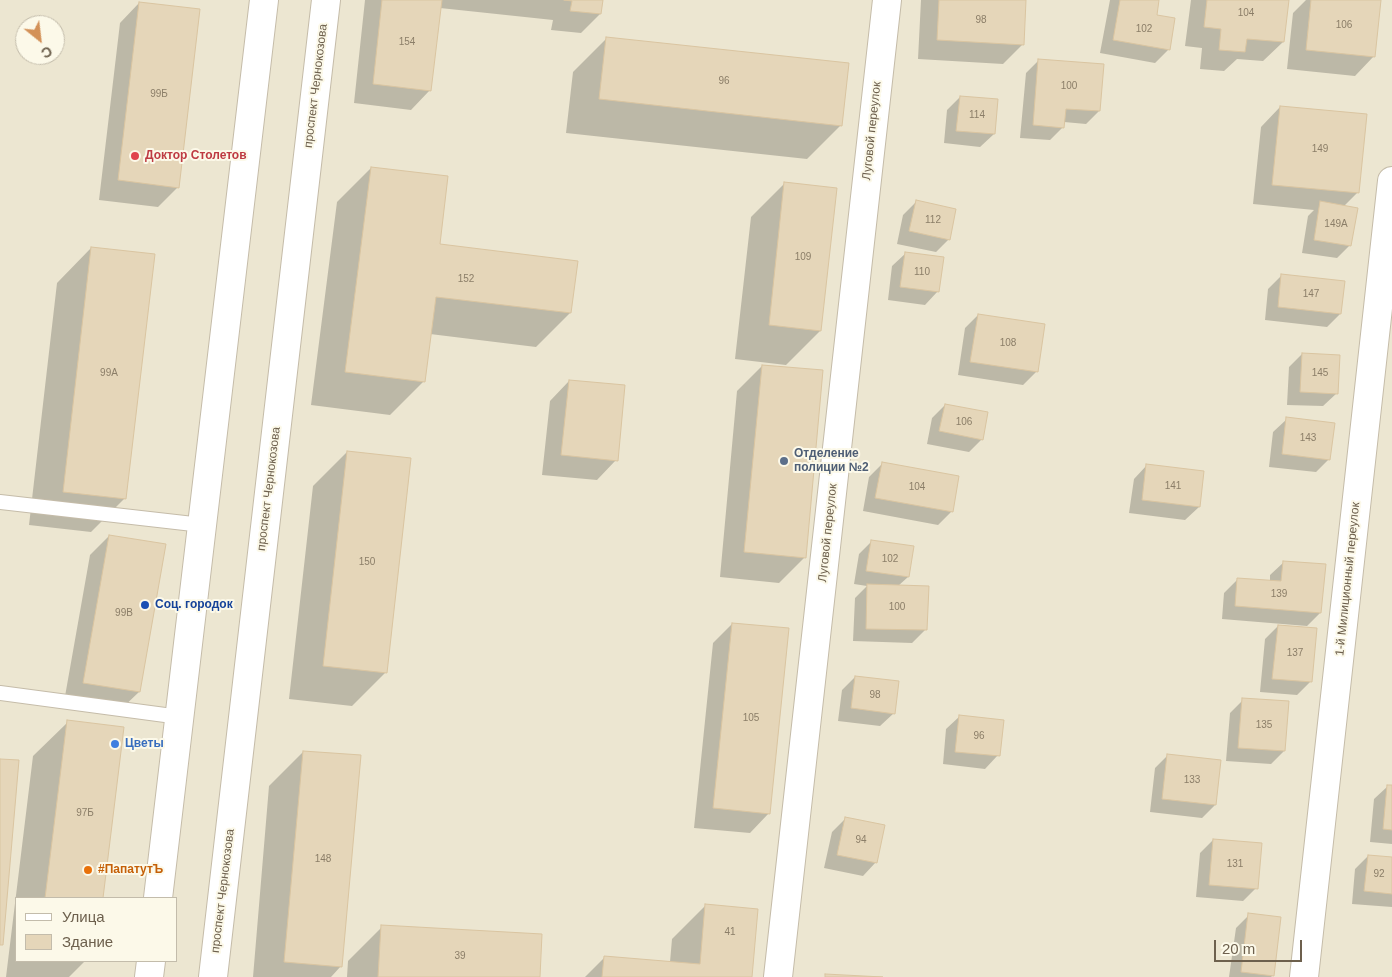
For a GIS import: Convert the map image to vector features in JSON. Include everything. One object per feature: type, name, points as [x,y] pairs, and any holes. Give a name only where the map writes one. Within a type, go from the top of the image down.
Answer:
[{"type":"street","points":[[158,897],[264,0]]},
{"type":"street","name":"проспект Чернокозова","points":[[213,977],[326,0]]},
{"type":"street","name":"Луговой переулок","points":[[778,977],[887,0]]},
{"type":"street","name":"1-й Милиционный переулок","points":[[1304,977],[1392,181]]},
{"type":"street","points":[[149,977],[151,962]]},
{"type":"lane","points":[[0,502],[202,525]]},
{"type":"lane","points":[[0,693],[180,716]]},
{"type":"shaded area","points":[[0,0],[1392,0],[1392,977],[0,977]]},
{"type":"building","points":[[382,0],[442,0],[431,91],[373,84]]},
{"type":"building","points":[[564,0],[603,0],[601,14],[570,11],[572,1]]},
{"type":"building","points":[[939,0],[1026,0],[1024,45],[937,40]]},
{"type":"building","points":[[1120,0],[1159,0],[1157,15],[1175,18],[1170,50],[1113,40]]},
{"type":"building","points":[[1207,0],[1289,0],[1284,42],[1247,39],[1245,52],[1219,50],[1221,29],[1204,27]]},
{"type":"building","points":[[1311,0],[1381,0],[1375,57],[1306,50]]},
{"type":"building","points":[[139,2],[200,9],[179,188],[118,180]]},
{"type":"building","points":[[606,37],[849,63],[842,126],[599,99]]},
{"type":"building","points":[[1038,59],[1104,64],[1100,111],[1066,109],[1064,128],[1033,125]]},
{"type":"building","points":[[960,96],[998,99],[995,134],[956,131]]},
{"type":"building","points":[[1280,106],[1367,114],[1359,193],[1272,185]]},
{"type":"building","points":[[371,167],[448,176],[440,244],[578,261],[571,313],[436,297],[425,382],[345,372]]},
{"type":"building","points":[[784,182],[837,188],[821,331],[769,325]]},
{"type":"building","points":[[916,200],[956,209],[950,240],[909,231]]},
{"type":"building","points":[[1320,201],[1358,208],[1351,246],[1314,240]]},
{"type":"building","points":[[91,247],[155,254],[126,499],[63,492]]},
{"type":"building","points":[[905,252],[944,257],[939,292],[900,287]]},
{"type":"building","points":[[1281,274],[1345,281],[1341,314],[1278,307]]},
{"type":"building","points":[[978,314],[1045,324],[1038,372],[970,362]]},
{"type":"building","points":[[1302,353],[1340,355],[1338,394],[1300,392]]},
{"type":"building","name":"Отделение полиции №2","points":[[762,365],[823,370],[806,558],[744,552]]},
{"type":"building","points":[[569,380],[625,385],[618,461],[561,455]]},
{"type":"building","points":[[945,404],[988,412],[983,440],[939,431]]},
{"type":"building","points":[[1286,417],[1335,423],[1330,460],[1282,454]]},
{"type":"building","points":[[347,451],[411,458],[387,673],[323,666]]},
{"type":"building","points":[[882,462],[959,476],[953,512],[875,498]]},
{"type":"building","points":[[1146,464],[1204,471],[1200,507],[1142,500]]},
{"type":"building","points":[[109,535],[166,544],[140,692],[83,683]]},
{"type":"building","points":[[871,540],[914,546],[909,577],[866,571]]},
{"type":"building","points":[[1283,561],[1326,564],[1321,613],[1235,606],[1237,578],[1281,581]]},
{"type":"building","points":[[867,584],[929,586],[927,630],[866,629]]},
{"type":"building","points":[[732,623],[789,628],[770,814],[713,808]]},
{"type":"building","points":[[1278,625],[1317,628],[1312,682],[1272,679]]},
{"type":"building","points":[[855,676],[899,681],[895,714],[851,708]]},
{"type":"building","points":[[1242,698],[1289,701],[1285,751],[1238,748]]},
{"type":"building","points":[[959,715],[1004,720],[1000,756],[955,752]]},
{"type":"building","points":[[67,720],[124,727],[103,897],[45,897]]},
{"type":"building","points":[[303,751],[361,755],[342,967],[284,962]]},
{"type":"building","points":[[1167,754],[1221,760],[1216,805],[1162,799]]},
{"type":"building","points":[[0,759],[19,760],[3,945],[0,945]]},
{"type":"building","points":[[1387,785],[1392,785],[1392,830],[1383,829]]},
{"type":"building","points":[[845,817],[885,825],[877,863],[837,855]]},
{"type":"building","points":[[1213,839],[1262,843],[1258,889],[1209,885]]},
{"type":"building","points":[[1368,855],[1392,857],[1392,894],[1364,891]]},
{"type":"building","points":[[705,904],[758,909],[752,977],[602,977],[604,956],[700,964]]},
{"type":"building","points":[[1248,913],[1281,917],[1274,976],[1241,972]]},
{"type":"building","points":[[381,925],[542,934],[540,977],[378,977]]},
{"type":"building","points":[[825,974],[883,977],[825,977]]},
{"type":"place","name":"Доктор Столетов","points":[[135,156]]},
{"type":"place","name":"Отделение полиции №2","points":[[784,461]]},
{"type":"place","name":"Соц. городок","points":[[145,605]]},
{"type":"place","name":"Цветы","points":[[115,744]]},
{"type":"place","name":"#ПапатутЪ","points":[[88,870]]}]
